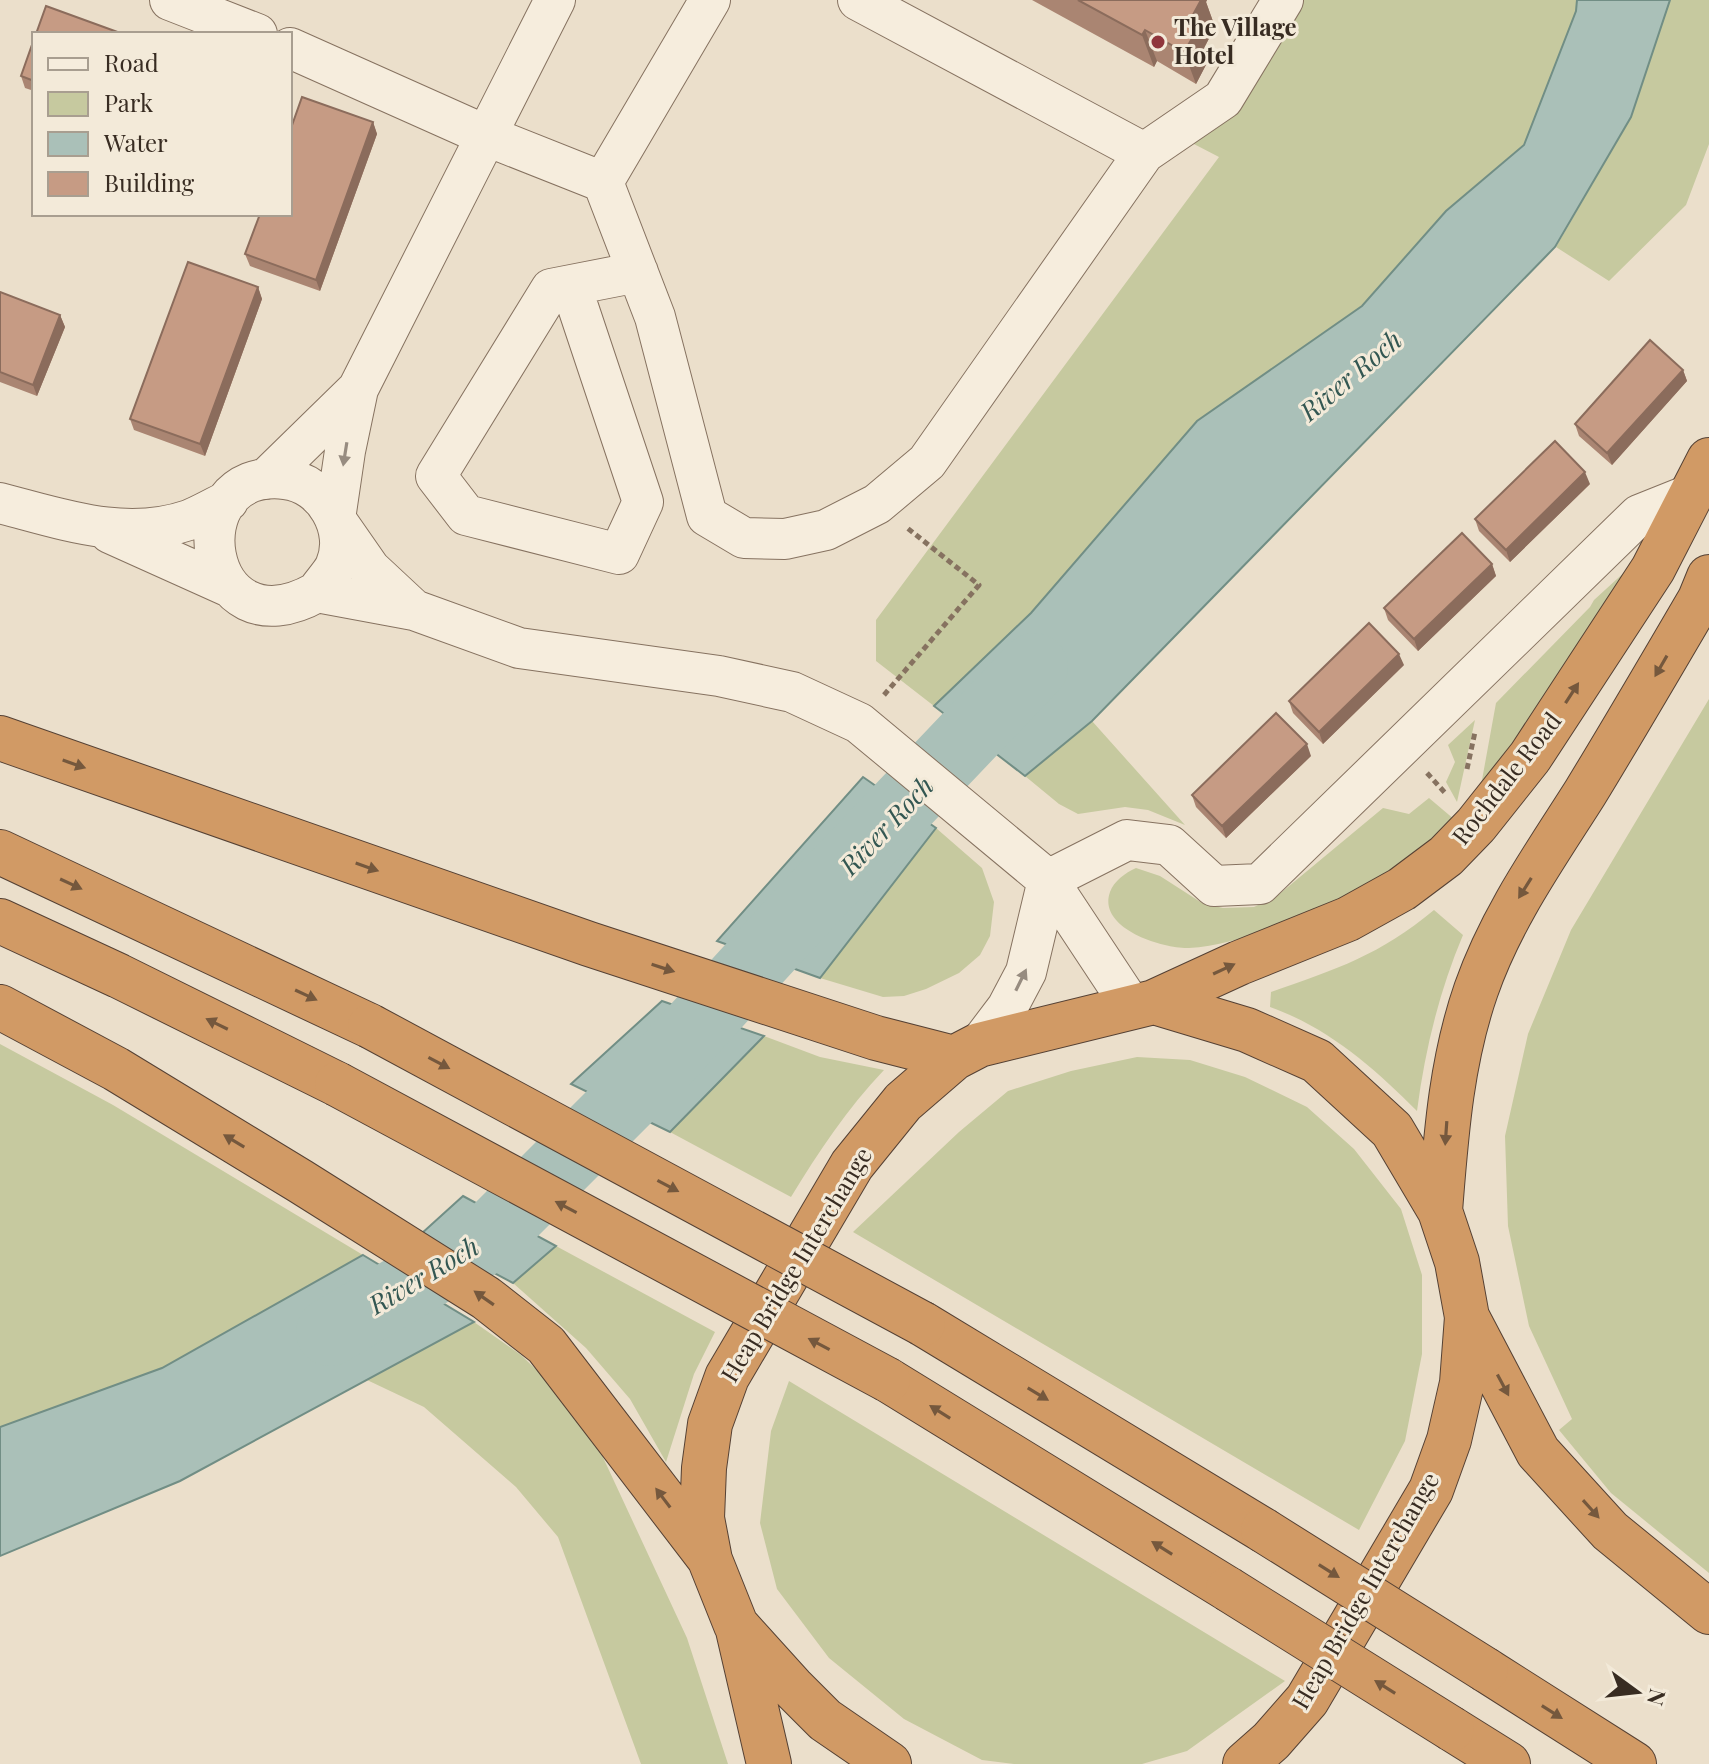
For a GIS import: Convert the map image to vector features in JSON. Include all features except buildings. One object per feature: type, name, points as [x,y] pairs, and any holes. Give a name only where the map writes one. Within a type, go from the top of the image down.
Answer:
[{"type":"highway","name":"Rochdale Road","points":[[1143,1005],[1348,919],[1402,889],[1446,856],[1476,825],[1530,757],[1653,569],[1699,478]]},
{"type":"highway","points":[[1440,1211],[1449,1105],[1460,1044],[1493,946],[1514,906],[1629,721],[1700,599],[1709,577]]},
{"type":"highway","points":[[0,738],[589,944],[876,1038],[966,1052]]},
{"type":"highway","points":[[0,852],[370,1026],[923,1324],[1263,1530],[1634,1764]]},
{"type":"highway","points":[[0,921],[337,1084],[888,1380],[1508,1764]]},
{"type":"highway","name":"Heap Bridge Interchange","points":[[889,1764],[825,1720],[736,1625],[710,1560],[702,1518],[710,1424],[727,1377],[852,1165],[903,1102],[966,1052],[1143,1005],[1247,1030],[1317,1061],[1392,1130],[1440,1211],[1457,1262],[1467,1317],[1462,1383],[1449,1440],[1431,1490],[1307,1700],[1271,1741],[1245,1764]]},
{"type":"highway","points":[[0,1007],[116,1069],[486,1298],[546,1345],[710,1560]]},
{"type":"highway","points":[[1467,1317],[1538,1452],[1610,1531],[1709,1612]]},
{"type":"highway","points":[[736,1625],[769,1764]]},
{"type":"street","points":[[170,0],[252,32]]},
{"type":"street","points":[[95,527],[230,587],[248,600],[276,606],[297,603],[317,592],[335,567],[340,545],[336,521],[345,451],[358,389],[555,0]]},
{"type":"street","points":[[603,182],[710,0]]},
{"type":"street","points":[[858,0],[1144,153]]},
{"type":"street","points":[[292,49],[487,136],[603,182],[655,317],[707,516],[744,538],[785,539],[826,530],[877,504],[927,462],[1144,153],[1223,99],[1283,0]]},
{"type":"street","points":[[571,286],[643,502],[619,554],[466,515],[436,476],[551,289],[638,272]]},
{"type":"street","points":[[266,479],[358,389]]},
{"type":"street","points":[[966,1052],[1007,1008],[1026,972],[1048,880],[1127,840],[1169,845],[1214,886],[1260,884],[1639,515],[1699,478]]},
{"type":"street","points":[[0,503],[95,527],[131,530],[157,528],[190,519],[228,501],[245,486],[266,479],[287,479],[308,486],[325,500],[370,569],[414,610]]},
{"type":"street","points":[[228,501],[214,526],[213,548],[218,569],[230,587]]},
{"type":"street","points":[[317,592],[414,610],[519,648],[719,676],[792,692],[859,723],[1048,880],[1143,1005]]},
{"type":"path","points":[[859,723],[979,585],[877,504]]},
{"type":"path","points":[[1464,780],[1479,713],[1468,681]]},
{"type":"green space","points":[[1300,0],[1577,0],[1576,11],[1524,145],[1446,211],[1362,306],[1197,421],[1031,613],[934,706],[876,661],[876,620],[1219,157],[1192,143]]},
{"type":"green space","points":[[1670,0],[1709,0],[1709,144],[1686,205],[1609,281],[1556,247],[1631,117]]},
{"type":"green space","points":[[1640,558],[1480,791],[1496,703],[1594,600]]},
{"type":"green space","points":[[1709,699],[1709,1573],[1611,1493],[1559,1430],[1572,1419],[1529,1326],[1508,1226],[1505,1136],[1528,1034],[1571,930]]},
{"type":"green space","points":[[1475,720],[1457,802],[1446,782],[1455,762],[1448,745]]},
{"type":"green space","points":[[1092,721],[1185,825],[1148,810],[1125,807],[1078,814],[1059,804],[1025,776]]},
{"type":"green space","points":[[1429,798],[1455,820],[1399,870],[1371,889],[1266,930],[1208,946],[1189,948],[1163,945],[1122,926],[1109,905],[1114,884],[1136,868],[1160,876],[1202,903],[1223,908],[1254,907],[1277,896],[1383,808],[1409,814]]},
{"type":"green space","points":[[936,828],[982,868],[994,902],[990,936],[980,955],[959,973],[904,996],[883,997],[820,978]]},
{"type":"green space","points":[[1434,910],[1463,935],[1434,1022],[1417,1111],[1350,1051],[1312,1026],[1270,1007],[1271,992],[1376,950]]},
{"type":"green space","points":[[764,1036],[820,1057],[884,1070],[834,1131],[791,1197],[670,1132]]},
{"type":"green space","points":[[0,1044],[113,1105],[363,1255],[162,1368],[0,1427]]},
{"type":"green space","points":[[1137,1057],[1190,1060],[1245,1077],[1307,1107],[1354,1149],[1401,1209],[1422,1275],[1422,1354],[1405,1441],[1359,1530],[853,1232],[959,1132],[1008,1091],[1071,1071]]},
{"type":"green space","points":[[556,1246],[715,1332],[694,1374],[666,1462],[630,1399],[586,1348],[513,1283]]},
{"type":"green space","points":[[474,1322],[521,1355],[553,1386],[594,1438],[687,1638],[728,1764],[641,1764],[558,1537],[516,1487],[424,1407],[367,1380]]},
{"type":"green space","points":[[789,1381],[1285,1681],[1187,1751],[1142,1764],[1014,1764],[982,1760],[904,1719],[829,1658],[777,1589],[760,1523],[771,1431]]},
{"type":"water","points":[[1577,0],[1670,0],[1631,117],[1555,247],[1092,721],[1025,776],[934,706],[1031,613],[1197,421],[1362,306],[1446,211],[1524,145],[1576,11]]},
{"type":"water","points":[[863,777],[936,828],[820,978],[717,941]]},
{"type":"water","points":[[662,1001],[764,1036],[670,1132],[571,1084]]},
{"type":"water","points":[[463,1196],[556,1246],[513,1283],[421,1234]]},
{"type":"water","points":[[363,1255],[474,1322],[180,1481],[0,1556],[0,1427],[162,1368]]},
{"type":"waterway","name":"River Roch","points":[[330,1332],[486,1240],[664,1062],[815,897],[1034,667]]},
{"type":"place","name":"The Village Hotel","points":[[1158,42]]}]
